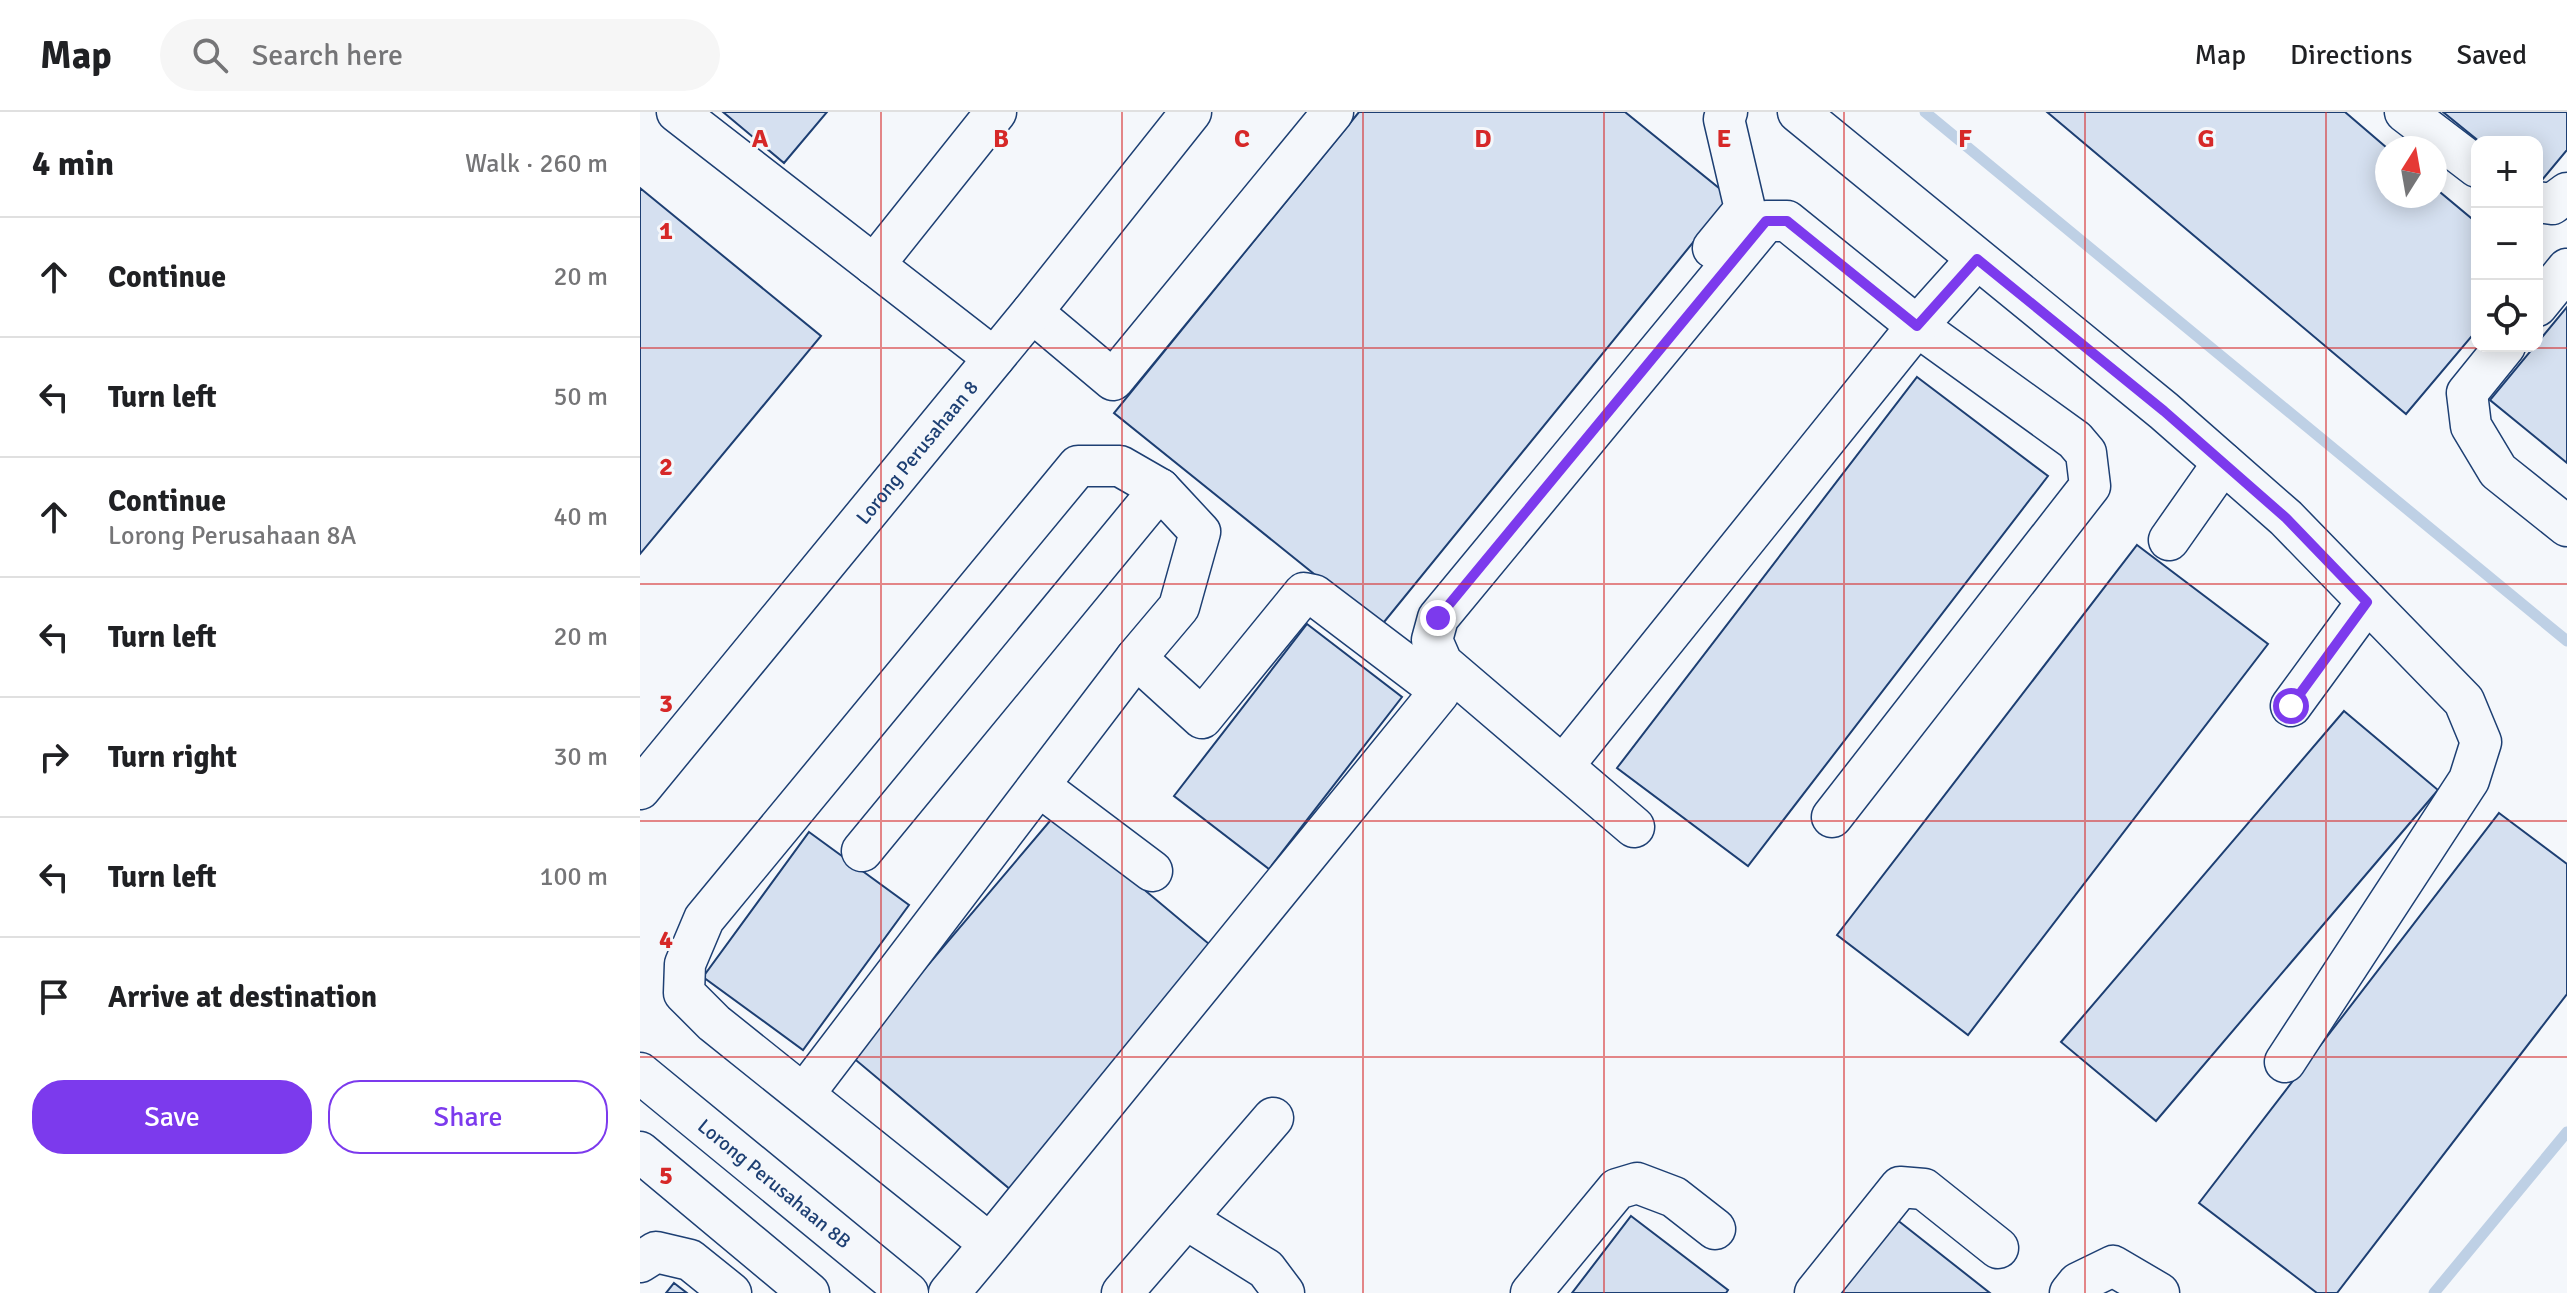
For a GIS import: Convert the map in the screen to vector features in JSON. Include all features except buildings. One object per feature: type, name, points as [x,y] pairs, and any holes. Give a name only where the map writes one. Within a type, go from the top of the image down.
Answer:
[{"type":"street","points":[[677,112],[994,358]]},
{"type":"street","points":[[874,265],[996,112]]},
{"type":"street","name":"Lorong Perusahaan 8","points":[[640,789],[1032,312],[1191,112]]},
{"type":"street","points":[[1032,312],[1113,380],[1333,112]]},
{"type":"street","points":[[1798,112],[2156,405],[2286,518],[2464,701],[2481,742],[2469,780],[2285,1062]]},
{"type":"street","points":[[2405,112],[2471,162]]},
{"type":"street","points":[[1623,356],[1745,209],[1714,114]]},
{"type":"street","points":[[2543,203],[2552,204],[2567,193]]},
{"type":"street","points":[[1634,827],[1442,663],[1432,640],[1438,618],[1766,221],[1787,221],[1917,326],[2075,440],[2086,453],[2090,486],[1832,817]]},
{"type":"street","points":[[1563,766],[1917,326],[1977,259]]},
{"type":"street","points":[[2543,299],[2567,269]]},
{"type":"street","points":[[2500,352],[2467,393],[2471,426],[2498,471],[2567,526]]},
{"type":"street","points":[[2169,540],[2223,463]]},
{"type":"street","points":[[804,1094],[1136,658],[1179,607],[1200,532],[1160,489],[1120,466],[1078,466],[704,919],[685,964],[684,993],[714,1023],[990,1244]]},
{"type":"street","points":[[862,851],[1160,489]]},
{"type":"street","points":[[949,1293],[1439,693],[1314,595],[1304,593],[1202,718],[1136,658]]},
{"type":"street","points":[[2291,706],[2367,602]]},
{"type":"street","points":[[1039,786],[1152,871]]},
{"type":"street","name":"Lorong Perusahaan 8B","points":[[643,1082],[908,1293]]},
{"type":"street","points":[[1122,1293],[1273,1118]]},
{"type":"street","points":[[640,1152],[809,1293]]},
{"type":"street","points":[[1531,1293],[1617,1189],[1637,1183],[1674,1197],[1715,1229]]},
{"type":"street","points":[[1815,1293],[1900,1187],[1924,1189],[1998,1248]]},
{"type":"street","points":[[1186,1219],[1266,1269],[1284,1293]]},
{"type":"street","points":[[640,1262],[656,1252],[690,1260],[731,1293]]},
{"type":"street","points":[[2070,1293],[2078,1283],[2113,1266],[2159,1293]]},
{"type":"waterway","points":[[1925,112],[2567,641]]},
{"type":"waterway","points":[[2434,1293],[2567,1132]]},
{"type":"route","points":[[1438,618],[1766,221],[1787,221],[1917,326],[1977,259],[2164,411],[2286,518],[2367,602],[2291,706]]}]
